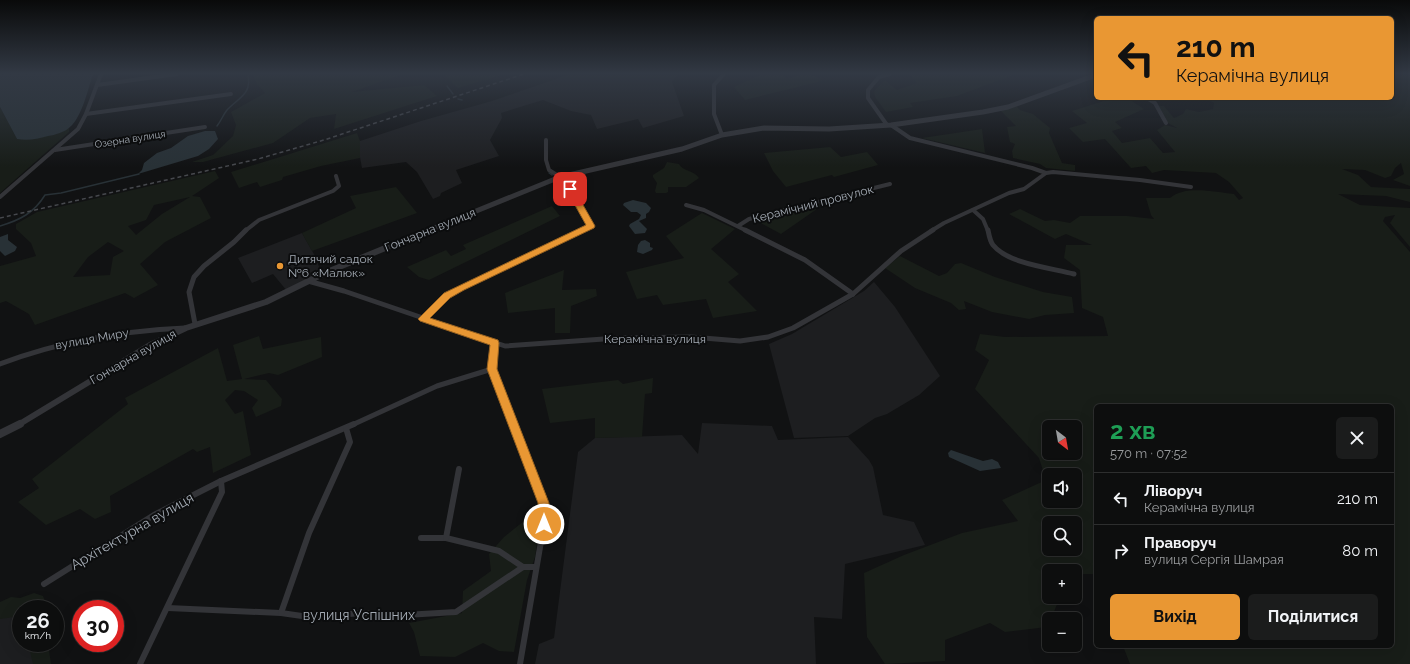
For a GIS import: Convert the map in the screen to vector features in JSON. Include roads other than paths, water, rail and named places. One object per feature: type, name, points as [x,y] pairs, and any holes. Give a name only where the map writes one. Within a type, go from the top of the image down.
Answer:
[{"type":"street","points":[[0,197],[78,129],[89,105]]},
{"type":"street","points":[[86,114],[151,105]]},
{"type":"street","points":[[714,105],[714,114],[722,135]]},
{"type":"street","points":[[873,105],[889,125],[903,134],[915,139],[1032,168],[1046,173],[1054,172],[1121,178],[1191,187]]},
{"type":"street","name":"Гончарна вулиця","points":[[0,434],[17,426],[150,345],[186,328],[266,302],[327,272],[560,177],[682,149],[722,135],[764,128],[829,129],[889,125],[983,112],[1013,105]]},
{"type":"street","points":[[1156,105],[1166,123]]},
{"type":"street","name":"Озерна вулиця","points":[[54,151],[205,127]]},
{"type":"street","points":[[546,140],[546,160],[549,170],[560,177]]},
{"type":"street","name":"Керамічна вулиця","points":[[308,281],[344,291],[505,346],[618,338],[683,337],[740,342],[768,337],[793,328],[853,294],[901,251],[944,222],[1010,193],[1024,189],[1046,173]]},
{"type":"street","points":[[195,324],[190,282],[198,272],[255,222],[290,206],[333,191],[339,186],[336,176]]},
{"type":"street","points":[[423,319],[447,295],[456,290],[591,226],[566,182]]},
{"type":"street","name":"Керамічний провулок","points":[[738,226],[749,220],[890,184]]},
{"type":"street","name":"Керамічний провулок","points":[[686,205],[704,210],[811,263],[853,294]]},
{"type":"street","points":[[973,210],[985,222],[991,241],[996,248],[1004,254],[1019,261],[1074,274]]},
{"type":"street","name":"вулиця Миру","points":[[0,364],[59,345],[120,333],[186,328]]},
{"type":"street","points":[[495,343],[492,369],[544,503],[544,524],[520,664]]},
{"type":"street","name":"Архітектурна вулиця","points":[[44,584],[154,515],[252,466],[346,428],[437,386],[492,369]]},
{"type":"street","points":[[281,613],[309,533],[350,442],[346,428]]},
{"type":"street","points":[[446,538],[459,469]]},
{"type":"street","points":[[140,664],[222,492],[221,481]]},
{"type":"street","points":[[421,538],[446,538],[499,551],[523,567],[536,567]]},
{"type":"street","name":"вулиця Успішних","points":[[168,608],[281,613],[309,617],[362,613],[405,615],[456,612],[523,567]]},
{"type":"waterway","points":[[217,126],[227,110],[233,105]]},
{"type":"waterway","points":[[0,226],[26,215],[36,207],[45,195],[61,193],[139,174]]},
{"type":"railway","points":[[0,218],[258,159],[324,140],[430,105]]},
{"type":"place","name":"Дитячий садок №6 «Малюк»","points":[[280,266]]}]
